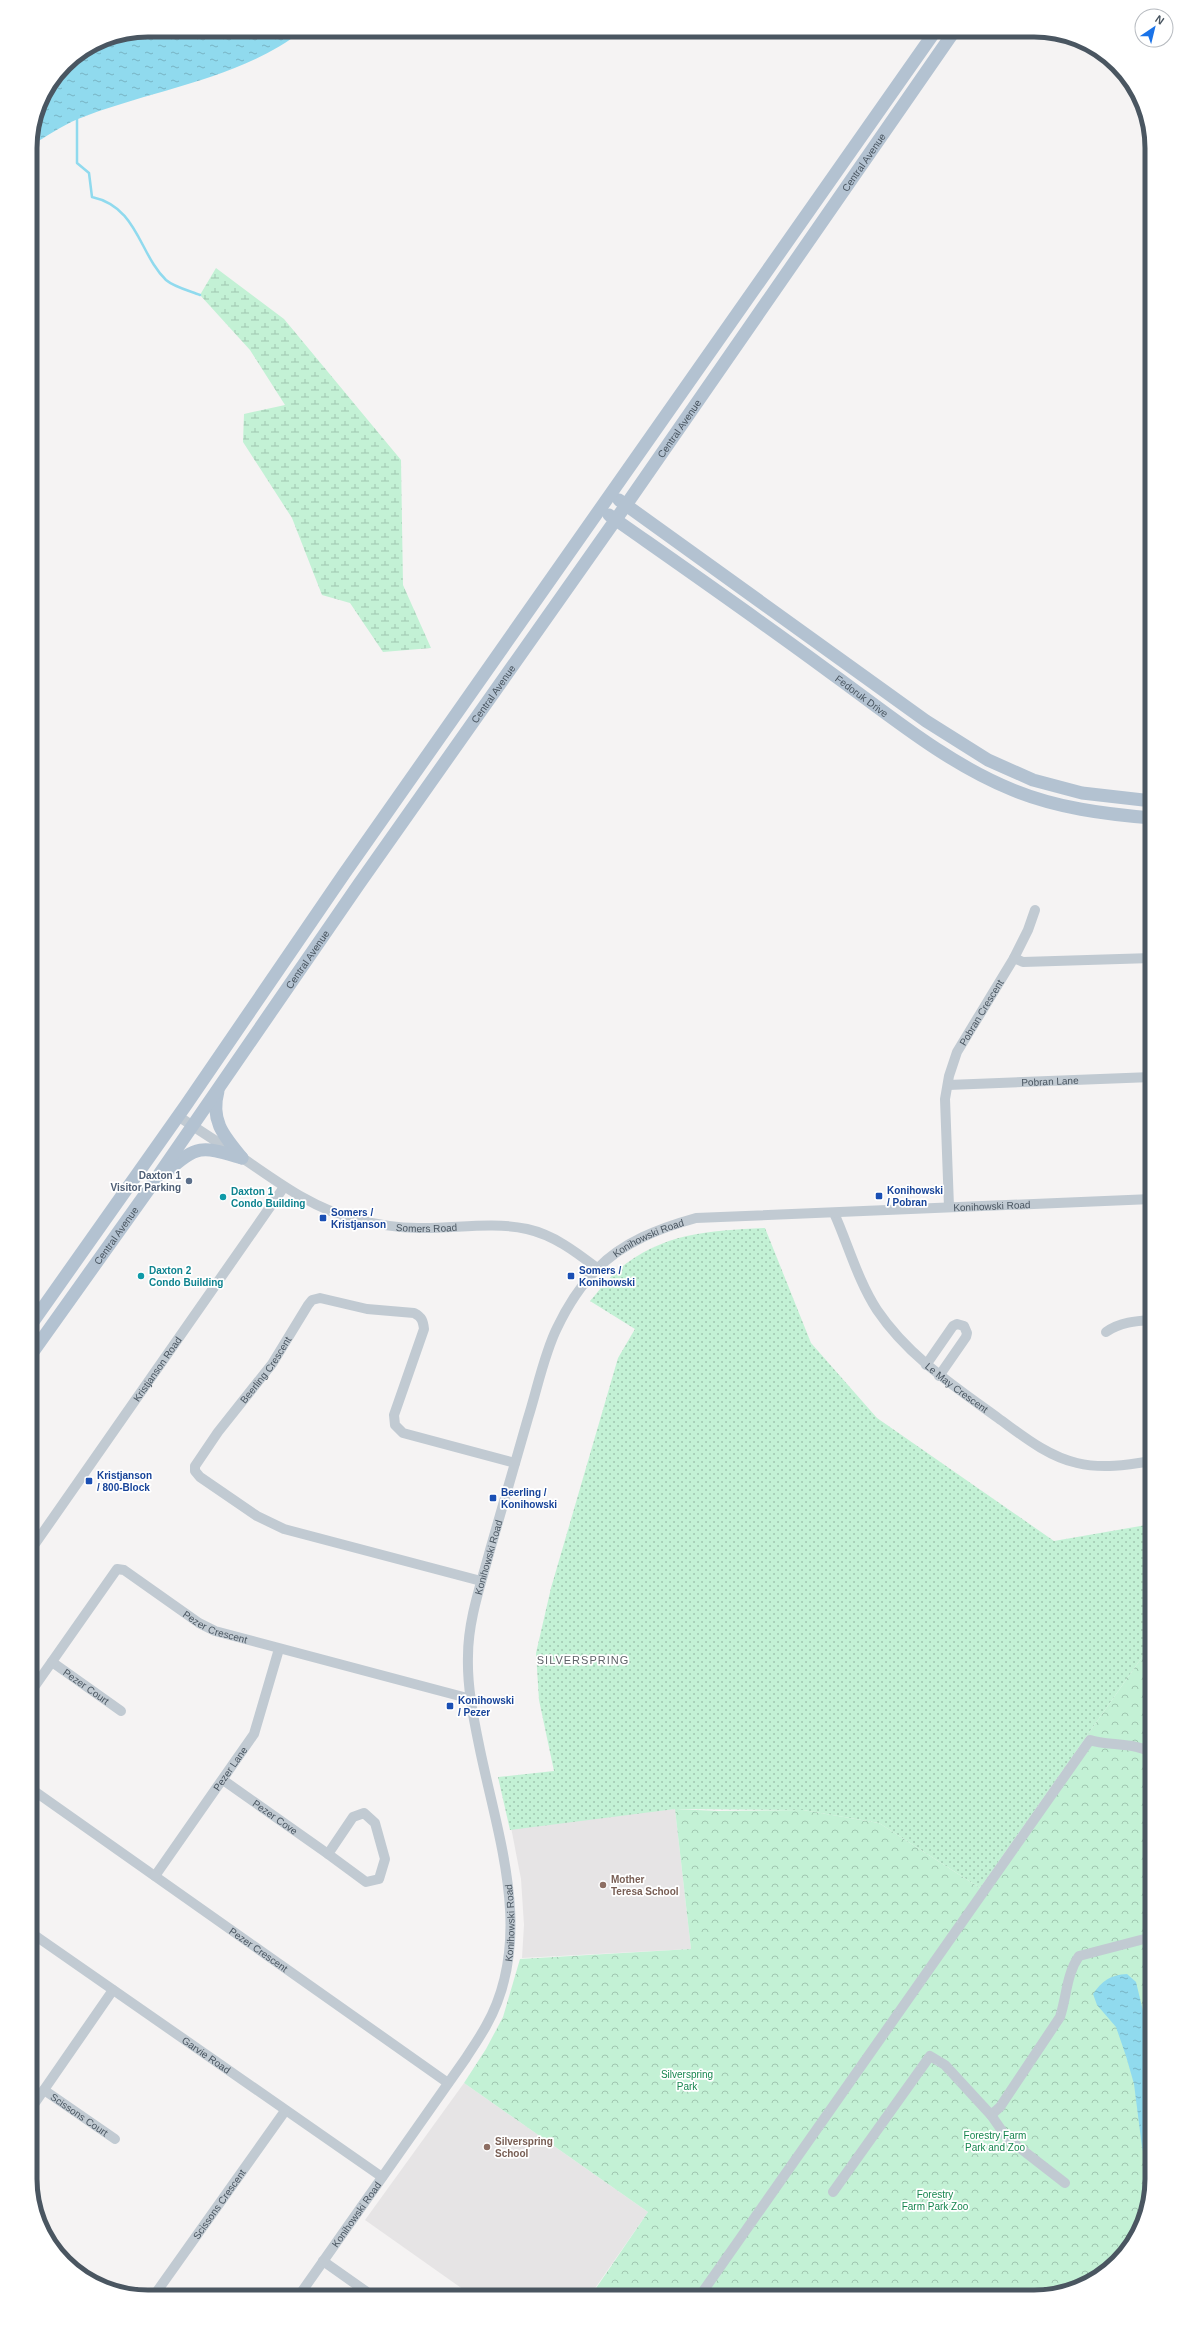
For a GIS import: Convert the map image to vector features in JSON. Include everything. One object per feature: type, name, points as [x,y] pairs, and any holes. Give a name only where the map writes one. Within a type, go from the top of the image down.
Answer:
[{"type":"main road","name":"Central Avenue","points":[[37,1316],[178,1116],[344,874],[612,495],[931,37]]},
{"type":"main road","name":"Central Avenue","points":[[37,1346],[148,1189],[363,877],[616,520],[950,37]]},
{"type":"main road","name":"Fedoruk Drive","points":[[612,495],[926,721],[988,760],[1033,780],[1082,793],[1145,800]]},
{"type":"main road","name":"Fedoruk Drive","points":[[601,510],[895,719],[988,779],[1039,799],[1062,806],[1145,817]]},
{"type":"main road","points":[[220,1085],[216,1099],[216,1118],[226,1138],[242,1158]]},
{"type":"main road","points":[[148,1189],[181,1158],[195,1151],[214,1151],[242,1158]]},
{"type":"street","name":"Pobran Crescent","points":[[949,1207],[945,1100],[957,1052],[1014,958],[1028,930],[1035,910]]},
{"type":"street","points":[[1014,958],[1023,962],[1145,958]]},
{"type":"street","name":"Pobran Lane","points":[[948,1085],[1145,1078]]},
{"type":"street","name":"Somers Road","points":[[178,1116],[284,1187],[328,1210],[351,1218],[394,1227],[418,1228],[490,1225],[527,1229],[545,1235],[574,1250],[597,1268]]},
{"type":"street","name":"Kristjanson Road","points":[[37,1541],[284,1187]]},
{"type":"street","name":"Konihowski Road","points":[[303,2290],[448,2083],[487,2024],[501,1989],[510,1947],[508,1881],[471,1699],[468,1655],[472,1620],[481,1581],[514,1463],[556,1330],[573,1300],[597,1268],[626,1246],[660,1228],[696,1218],[1145,1199]]},
{"type":"street","name":"Le May Crescent","points":[[834,1212],[876,1309],[911,1351],[939,1376],[1041,1448],[1066,1460],[1105,1467],[1145,1462]]},
{"type":"street","name":"Beerling Crescent","points":[[481,1581],[284,1529],[257,1516],[200,1477],[195,1470],[195,1466],[218,1432],[272,1364],[308,1305],[312,1300],[320,1298],[367,1309],[414,1313],[422,1318],[424,1329],[394,1415],[395,1425],[404,1432],[514,1463]]},
{"type":"street","points":[[1106,1332],[1113,1327],[1134,1321],[1145,1320]]},
{"type":"street","points":[[926,1365],[953,1326],[957,1324],[964,1326],[967,1332],[966,1337],[939,1376]]},
{"type":"street","name":"Pezer Crescent","points":[[37,1683],[117,1569],[124,1570],[205,1626],[215,1631],[471,1699]]},
{"type":"street","name":"Pezer Lane","points":[[155,1876],[254,1734],[279,1649]]},
{"type":"street","name":"Pezer Court","points":[[52,1662],[121,1711]]},
{"type":"street","points":[[704,2290],[1090,1740],[1103,1744],[1124,1745],[1145,1752]]},
{"type":"street","name":"Pezer Cove","points":[[222,1780],[366,1882],[379,1879],[385,1859],[375,1823],[364,1813],[353,1817],[328,1854]]},
{"type":"street","name":"Pezer Crescent","points":[[37,1793],[448,2083]]},
{"type":"street","name":"Garvie Road","points":[[37,1937],[285,2111],[382,2177]]},
{"type":"street","points":[[991,2116],[1004,2100],[1060,2017],[1066,2000],[1071,1968],[1079,1956],[1145,1939]]},
{"type":"street","points":[[37,2100],[113,1990]]},
{"type":"street","points":[[833,2192],[930,2056],[944,2065],[991,2116],[1007,2138],[1065,2183]]},
{"type":"street","name":"Scissons Court","points":[[44,2090],[115,2139]]},
{"type":"street","name":"Scissons Crescent","points":[[158,2290],[285,2111]]},
{"type":"street","points":[[323,2261],[364,2290]]},
{"type":"shaded area","name":"Mother Teresa School","points":[[675,1809],[691,1949],[522,1958],[524,1925],[521,1879],[510,1822]]},
{"type":"shaded area","name":"Silverspring School","points":[[464,2083],[648,2212],[594,2290],[464,2290],[365,2220]]},
{"type":"green space","points":[[216,268],[284,319],[401,460],[403,585],[431,648],[383,652],[350,603],[322,595],[292,518],[243,442],[244,414],[285,405],[250,350],[200,295]]},
{"type":"green space","points":[[765,1228],[811,1343],[877,1418],[1054,1541],[1145,1525],[1145,1653],[980,1888],[879,1823],[803,1810],[675,1809],[510,1830],[498,1777],[554,1771],[539,1700],[536,1653],[551,1588],[618,1358],[635,1329],[590,1301],[606,1281],[617,1271],[634,1258],[652,1248],[687,1236],[725,1230]]},
{"type":"green space","points":[[1145,1653],[1145,2179],[1144,2194],[1137,2222],[1126,2241],[1113,2258],[1090,2275],[1077,2282],[1056,2288],[1034,2290],[595,2290],[648,2212],[464,2083],[486,2049],[503,2017],[520,1959],[691,1949],[675,1809],[718,1811],[803,1810],[879,1823],[980,1888]]},
{"type":"water","points":[[148,37],[293,37],[279,47],[224,72],[106,109],[78,119],[37,142],[39,126],[45,105],[56,86],[69,69],[86,56],[105,45],[126,39]]},
{"type":"water","points":[[1127,1974],[1136,1982],[1145,2019],[1145,2161],[1134,2084],[1126,2056],[1116,2027],[1097,2005],[1093,1994],[1103,1982],[1116,1976]]},
{"type":"waterway","points":[[77,119],[77,163],[89,173],[92,197],[107,202],[129,221],[157,269],[166,280],[178,287],[200,295]]},
{"type":"place","name":"Daxton 1 Visitor Parking","points":[[189,1181]]},
{"type":"place","name":"Konihowski / Pobran","points":[[879,1196]]},
{"type":"place","name":"Daxton 1 Condo Building","points":[[223,1197]]},
{"type":"place","name":"Somers / Kristjanson","points":[[323,1218]]},
{"type":"place","name":"Daxton 2 Condo Building","points":[[141,1276]]},
{"type":"place","name":"Somers / Konihowski","points":[[571,1276]]},
{"type":"place","name":"Kristjanson / 800-Block","points":[[89,1481]]},
{"type":"place","name":"Beerling / Konihowski","points":[[493,1498]]},
{"type":"place","name":"Konihowski / Pezer","points":[[450,1706]]},
{"type":"place","name":"Mother Teresa School","points":[[603,1885]]},
{"type":"place","name":"Silverspring School","points":[[487,2147]]},
{"type":"district","name":"SILVERSPRING","points":[[583,1660]]},
{"type":"park label","name":"Silverspring Park","points":[[687,2080]]},
{"type":"park label","name":"Forestry Farm Park and Zoo","points":[[995,2140]]},
{"type":"park label","name":"Forestry Farm Park Zoo","points":[[935,2200]]}]
